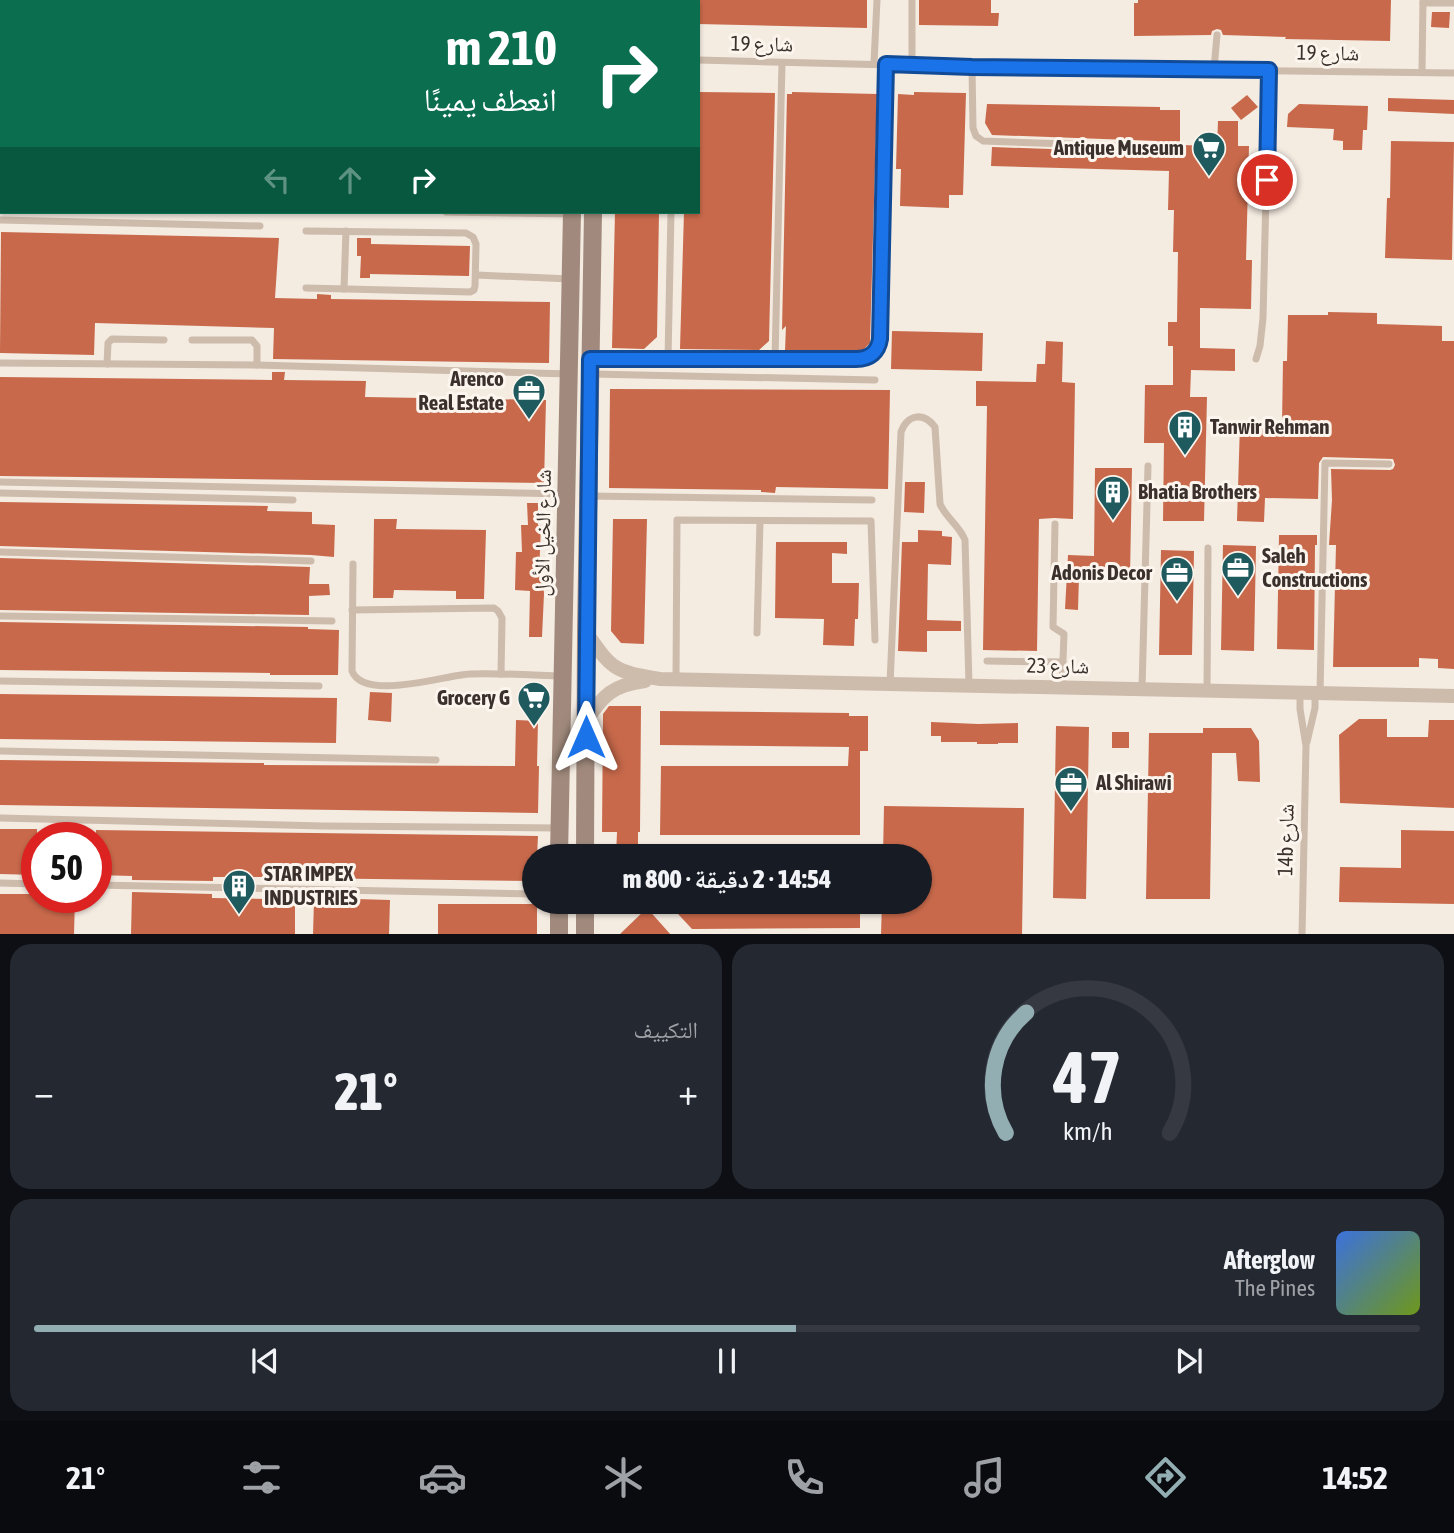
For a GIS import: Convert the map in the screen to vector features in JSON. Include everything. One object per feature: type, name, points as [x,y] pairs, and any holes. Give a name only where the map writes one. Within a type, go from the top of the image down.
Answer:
[{"type":"main road","name":"شارع الخيل الأول","points":[[559,844],[572,214]]},
{"type":"main road","name":"شارع الخيل الأول","points":[[585,844],[593,214]]},
{"type":"main road","points":[[559,914],[559,934]]},
{"type":"main road","points":[[585,914],[585,934]]},
{"type":"street","name":"شارع 23","points":[[586,632],[604,659],[617,669],[660,679],[1454,696]]},
{"type":"street","name":"شارع 23","points":[[586,721],[599,701],[618,687],[660,679]]},
{"type":"lane","points":[[874,63],[877,0]]},
{"type":"lane","points":[[912,0],[912,65]]},
{"type":"lane","points":[[1422,72],[1423,1],[1454,3]]},
{"type":"lane","points":[[1214,69],[1217,35]]},
{"type":"lane","name":"شارع 19","points":[[700,60],[972,67],[1454,73]]},
{"type":"lane","points":[[775,359],[782,62]]},
{"type":"lane","points":[[590,367],[668,359],[862,359],[873,354],[879,344],[886,64]]},
{"type":"lane","points":[[972,67],[973,128],[976,136],[983,141],[1157,147]]},
{"type":"lane","points":[[1256,359],[1264,318],[1269,70]]},
{"type":"lane","points":[[668,359],[671,214]]},
{"type":"lane","points":[[0,220],[260,226]]},
{"type":"lane","points":[[306,230],[470,234],[476,243],[475,288],[470,292],[306,288]]},
{"type":"lane","points":[[344,289],[346,231]]},
{"type":"lane","points":[[476,275],[572,279]]},
{"type":"lane","points":[[107,364],[108,343],[112,339],[164,340]]},
{"type":"lane","points":[[192,340],[252,340],[257,346],[257,365]]},
{"type":"lane","points":[[0,363],[257,365],[569,374]]},
{"type":"lane","points":[[590,367],[875,380]]},
{"type":"lane","points":[[890,684],[901,432],[907,422],[922,417],[933,423],[936,430],[940,504],[945,514],[958,526],[965,540],[969,685]]},
{"type":"lane","name":"14b شارع","points":[[1306,746],[1317,692],[1325,463],[1390,464]]},
{"type":"lane","points":[[1142,689],[1148,466]]},
{"type":"lane","points":[[0,482],[567,494]]},
{"type":"lane","points":[[0,494],[293,500]]},
{"type":"lane","points":[[588,496],[872,500]]},
{"type":"lane","points":[[676,680],[677,520],[871,521],[875,640]]},
{"type":"lane","points":[[757,633],[760,521]]},
{"type":"lane","points":[[1055,524],[1053,626],[1064,634],[1062,688]]},
{"type":"lane","points":[[1207,690],[1208,548]]},
{"type":"lane","points":[[0,552],[311,561]]},
{"type":"lane","points":[[353,564],[352,671],[354,677],[360,681],[405,685],[458,675],[563,676]]},
{"type":"lane","points":[[352,610],[494,608],[502,618],[501,674]]},
{"type":"lane","points":[[0,616],[332,621]]},
{"type":"lane","points":[[987,661],[1062,662]]},
{"type":"lane","points":[[0,681],[319,686]]},
{"type":"lane","name":"14b شارع","points":[[1300,692],[1306,746],[1302,934]]},
{"type":"lane","points":[[0,751],[436,760]]},
{"type":"lane","points":[[0,818],[560,828]]},
{"type":"lane","points":[[0,883],[21,884]]},
{"type":"lane","points":[[112,885],[522,894]]},
{"type":"building","points":[[700,0],[867,0],[867,28],[700,24]]},
{"type":"building","points":[[919,0],[991,0],[991,13],[999,13],[998,26],[919,25]]},
{"type":"building","points":[[1138,0],[1391,0],[1390,41],[1223,35],[1221,30],[1217,29],[1212,31],[1211,35],[1134,36],[1134,3],[1138,3]]},
{"type":"building","points":[[1432,12],[1450,12],[1449,28],[1431,27]]},
{"type":"building","points":[[700,92],[775,93],[769,341],[759,350],[680,349],[684,214],[700,214]]},
{"type":"building","points":[[914,92],[966,93],[963,195],[949,195],[949,208],[900,206],[901,169],[896,169],[898,94],[914,95]]},
{"type":"building","points":[[787,94],[877,94],[870,343],[861,352],[785,351],[786,326],[782,330]]},
{"type":"building","points":[[1247,95],[1258,107],[1241,120],[1231,108]]},
{"type":"building","points":[[1388,98],[1454,100],[1454,114],[1388,111]]},
{"type":"building","points":[[987,104],[1160,107],[1160,110],[1180,110],[1180,145],[1217,146],[1218,121],[1238,121],[1238,146],[1249,146],[1246,260],[1252,260],[1251,309],[1200,308],[1200,348],[1235,349],[1235,371],[1191,370],[1190,397],[1207,397],[1204,521],[1163,521],[1164,443],[1144,443],[1145,385],[1173,385],[1173,346],[1168,346],[1168,322],[1177,322],[1178,252],[1173,252],[1174,210],[1168,210],[1169,171],[991,166],[992,147],[1157,153],[1162,151],[1163,145],[1157,141],[992,135],[985,123]]},
{"type":"building","points":[[1299,104],[1368,106],[1367,130],[1363,130],[1362,150],[1343,150],[1343,141],[1333,140],[1334,129],[1287,127],[1288,114]]},
{"type":"building","points":[[1391,141],[1454,142],[1452,260],[1385,258]]},
{"type":"building","points":[[615,214],[659,214],[657,337],[644,349],[612,348]]},
{"type":"building","points":[[1,232],[279,238],[275,298],[317,299],[317,294],[331,295],[331,299],[550,302],[549,363],[273,359],[274,328],[95,323],[94,355],[0,353]]},
{"type":"building","points":[[357,238],[371,238],[371,244],[470,246],[469,276],[370,274],[370,278],[360,278],[361,256],[357,256]]},
{"type":"building","points":[[1328,312],[1377,313],[1377,324],[1442,326],[1442,341],[1454,341],[1454,669],[1438,668],[1438,659],[1419,658],[1419,667],[1333,667],[1336,545],[1329,545],[1331,469],[1390,470],[1395,465],[1393,459],[1323,457],[1319,463],[1318,499],[1265,498],[1264,522],[1237,521],[1240,424],[1282,425],[1283,361],[1287,361],[1288,315],[1328,315]]},
{"type":"building","points":[[892,331],[983,333],[982,371],[891,369]]},
{"type":"building","points":[[1046,341],[1063,342],[1062,382],[1075,383],[1073,519],[1039,519],[1037,651],[983,650],[987,406],[976,406],[976,381],[1036,382],[1037,364],[1045,364]]},
{"type":"building","points":[[272,372],[285,372],[284,380],[366,381],[365,397],[546,400],[544,483],[0,476],[0,377],[272,380]]},
{"type":"building","points":[[610,389],[890,390],[888,489],[776,487],[775,493],[761,490],[609,488]]},
{"type":"building","name":"Bhatia Brothers","points":[[1095,468],[1132,468],[1130,576],[1079,576],[1078,610],[1065,609],[1068,555],[1094,556]]},
{"type":"building","points":[[905,482],[925,482],[924,513],[904,512]]},
{"type":"building","points":[[0,502],[268,506],[267,511],[312,512],[312,524],[335,525],[334,557],[0,546]]},
{"type":"building","points":[[527,503],[538,503],[538,525],[541,525],[539,575],[543,575],[544,594],[542,637],[529,637],[530,591],[515,590],[516,552],[522,552],[521,525],[528,525]]},
{"type":"building","points":[[374,519],[397,519],[396,529],[486,530],[484,599],[456,599],[456,591],[394,590],[393,598],[373,598]]},
{"type":"building","points":[[613,519],[647,519],[644,644],[621,643],[611,631]]},
{"type":"building","points":[[918,530],[942,531],[942,536],[952,537],[951,565],[928,564],[927,620],[961,621],[961,631],[927,631],[927,652],[898,651],[902,542],[918,542]]},
{"type":"building","points":[[1279,535],[1317,535],[1314,650],[1277,649]]},
{"type":"building","points":[[776,542],[847,542],[847,554],[832,553],[832,583],[859,583],[854,646],[823,645],[824,619],[775,618]]},
{"type":"building","name":"Saleh Constructions","points":[[1223,545],[1256,546],[1254,651],[1221,650]]},
{"type":"building","name":"Adonis Decor","points":[[1161,550],[1194,551],[1192,655],[1159,655]]},
{"type":"building","points":[[0,558],[310,567],[309,584],[329,584],[330,595],[309,596],[309,615],[0,610]]},
{"type":"building","points":[[0,622],[308,627],[339,630],[338,675],[0,670]]},
{"type":"building","points":[[370,692],[392,693],[391,722],[368,720]]},
{"type":"building","points":[[0,694],[337,698],[336,743],[0,739]]},
{"type":"building","points":[[609,706],[641,706],[638,844],[616,844],[617,832],[602,832],[603,714]]},
{"type":"building","points":[[660,711],[849,713],[849,716],[868,716],[868,751],[860,751],[860,835],[660,835],[661,766],[848,766],[849,747],[660,745]]},
{"type":"building","points":[[1359,719],[1387,719],[1387,737],[1428,737],[1429,720],[1454,720],[1454,808],[1340,803],[1339,735]]},
{"type":"building","points":[[516,720],[538,721],[538,813],[0,805],[0,760],[515,766]]},
{"type":"building","points":[[931,722],[1018,723],[1018,743],[941,742],[941,736],[931,736]]},
{"type":"building","name":"Al Shirawi","points":[[1056,726],[1089,727],[1086,899],[1053,898]]},
{"type":"building","points":[[1203,728],[1251,728],[1259,741],[1260,782],[1238,781],[1236,753],[1212,753],[1210,899],[1146,899],[1149,733],[1203,733]]},
{"type":"building","points":[[1112,732],[1129,732],[1129,748],[1112,748]]},
{"type":"building","points":[[884,806],[1024,808],[1022,934],[881,934],[882,914],[932,914],[932,844],[883,844]]},
{"type":"building","points":[[0,829],[21,829],[21,875],[0,874]]},
{"type":"building","points":[[112,830],[538,836],[538,844],[522,844],[522,881],[296,878],[296,883],[269,882],[270,878],[266,877],[213,877],[213,881],[132,880],[132,876],[112,875]]},
{"type":"building","points":[[1401,830],[1454,831],[1454,904],[1339,902],[1340,867],[1401,868]]},
{"type":"building","points":[[132,892],[212,894],[212,898],[269,899],[269,895],[295,895],[295,934],[131,934]]},
{"type":"building","points":[[0,894],[21,894],[21,913],[75,913],[74,934],[0,934]]},
{"type":"building","points":[[314,900],[390,900],[389,934],[313,934]]},
{"type":"building","points":[[438,904],[522,904],[522,914],[537,914],[537,934],[438,934]]},
{"type":"building","points":[[641,914],[652,914],[670,934],[620,934]]},
{"type":"building","points":[[678,914],[860,914],[860,928],[692,929]]},
{"type":"place","name":"Antique Museum","points":[[1209,178]]},
{"type":"place","name":"Arenco Real Estate","points":[[529,421]]},
{"type":"place","name":"Tanwir Rehman","points":[[1185,457]]},
{"type":"place","name":"Bhatia Brothers","points":[[1113,522]]},
{"type":"place","name":"Saleh Constructions","points":[[1238,598]]},
{"type":"place","name":"Adonis Decor","points":[[1177,603]]},
{"type":"place","name":"Grocery G","points":[[534,728]]},
{"type":"place","name":"Al Shirawi","points":[[1071,813]]},
{"type":"place","name":"STAR IMPEX INDUSTRIES","points":[[239,916]]},
{"type":"route","points":[[586,737],[590,359],[862,359],[873,354],[880,339],[886,64],[1269,70],[1267,180]]}]
